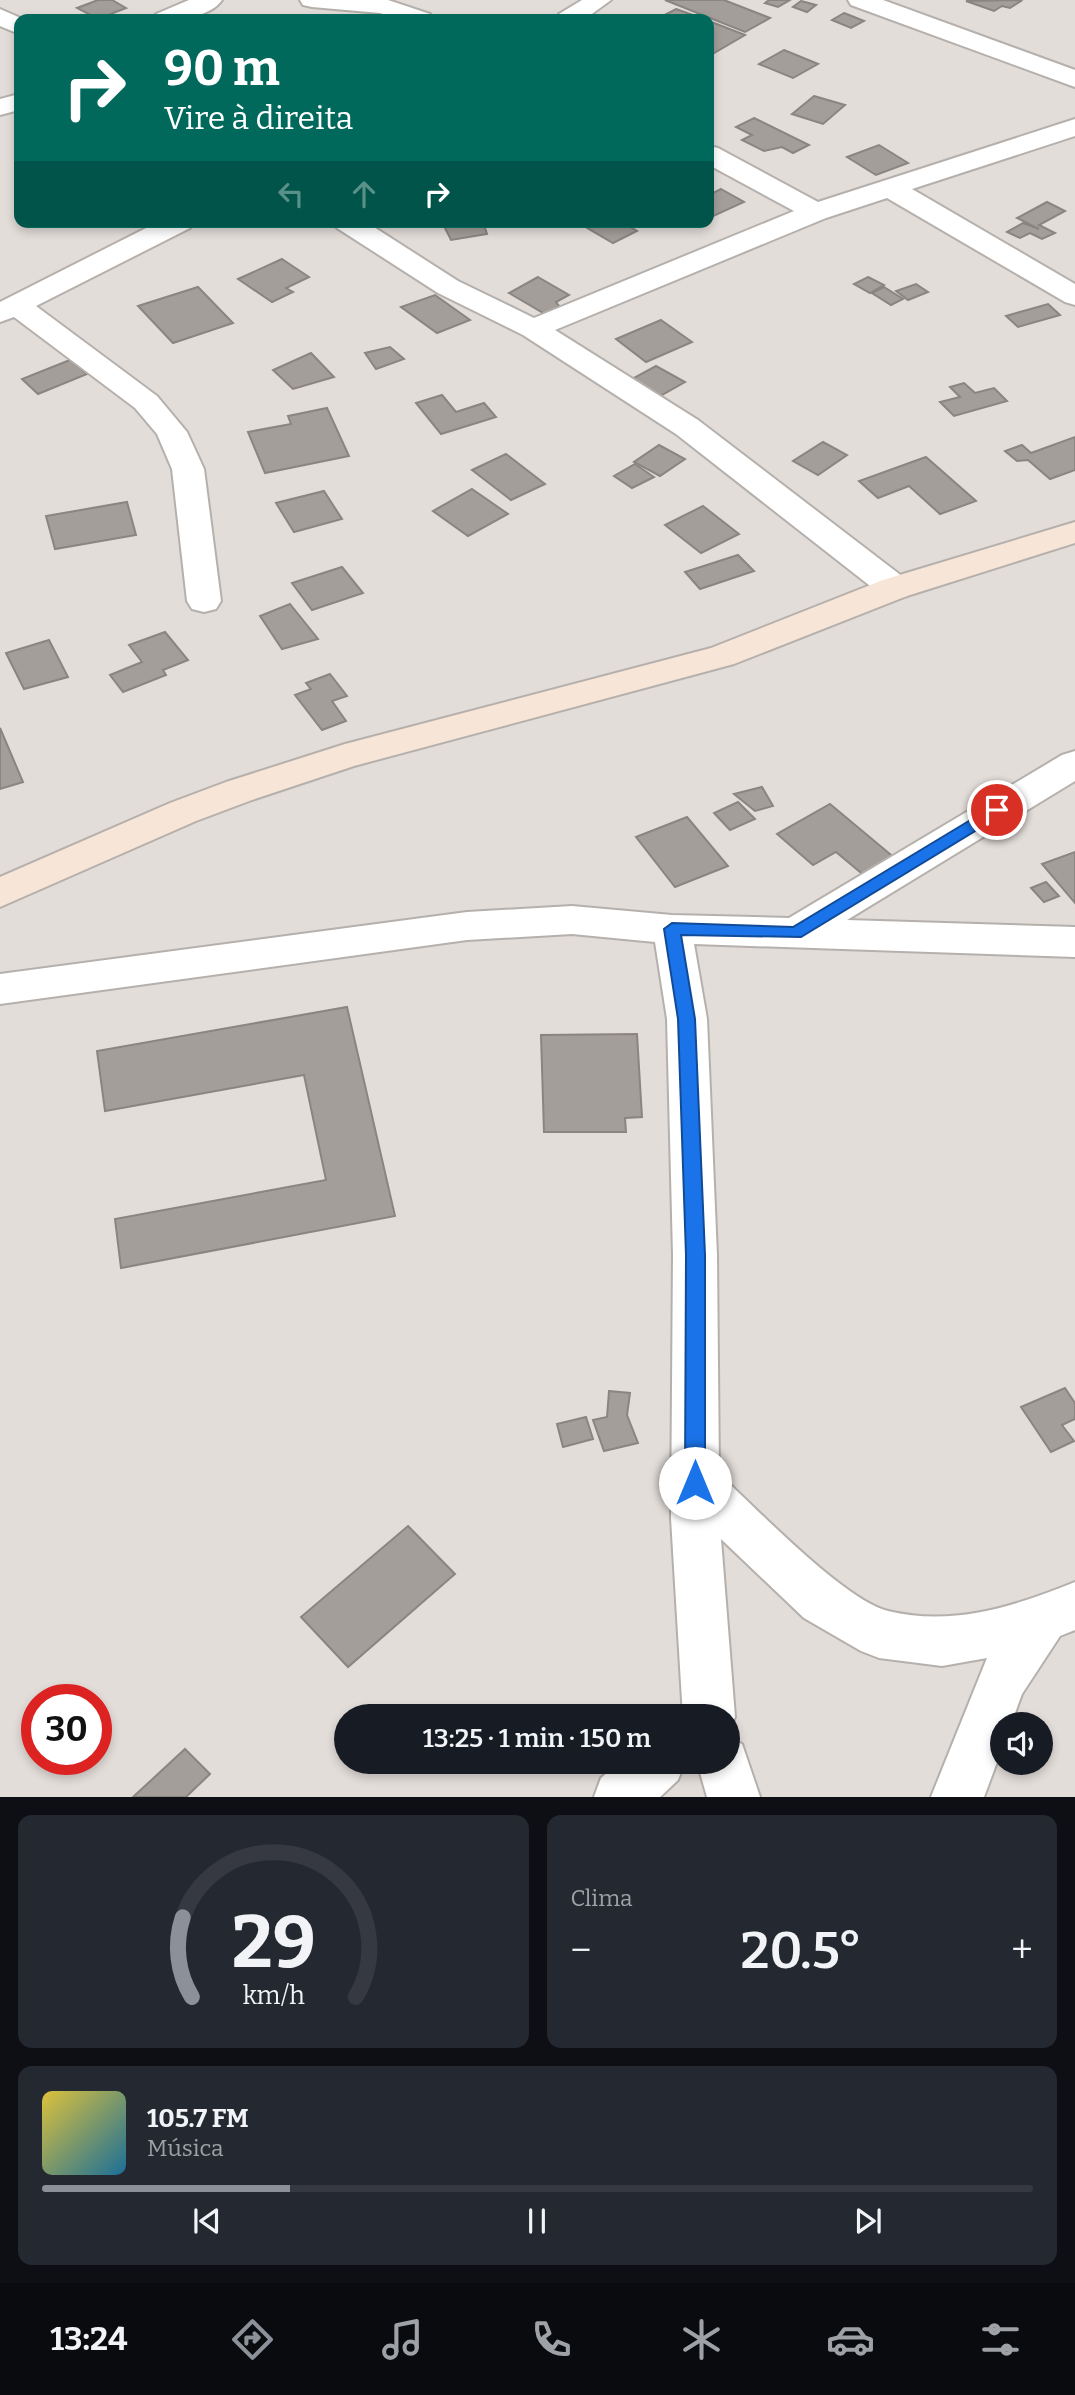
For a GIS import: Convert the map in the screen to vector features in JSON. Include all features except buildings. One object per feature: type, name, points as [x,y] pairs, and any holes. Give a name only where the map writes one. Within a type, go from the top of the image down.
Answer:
[{"type":"main road","points":[[0,893],[170,818],[239,791],[345,756],[722,656],[895,589],[1075,532]]},
{"type":"street","points":[[177,14],[210,0]]},
{"type":"street","points":[[312,0],[383,6],[406,14]]},
{"type":"street","points":[[576,14],[599,0]]},
{"type":"street","points":[[860,0],[1075,79]]},
{"type":"street","points":[[533,329],[816,212],[1075,127]]},
{"type":"street","points":[[714,157],[816,212]]},
{"type":"street","points":[[892,189],[1075,296]]},
{"type":"street","points":[[168,228],[8,309],[146,402],[171,432],[188,469],[204,601]]},
{"type":"street","points":[[356,228],[448,287],[533,329],[711,444],[895,589]]},
{"type":"street","points":[[795,933],[1075,764]]},
{"type":"street","points":[[0,989],[467,926],[572,920],[672,929],[1075,942]]},
{"type":"street","points":[[672,929],[687,1019],[695,1255],[695,1483],[708,1704]]},
{"type":"street","points":[[695,1483],[822,1601],[879,1634],[942,1642],[1017,1629],[1058,1613]]},
{"type":"street","points":[[957,1797],[1002,1680],[1058,1613]]},
{"type":"street","points":[[620,1797],[646,1774]]},
{"type":"street","points":[[727,1774],[734,1797]]},
{"type":"route","points":[[695,1483],[695,1255],[687,1019],[672,929],[795,933],[997,810]]}]
